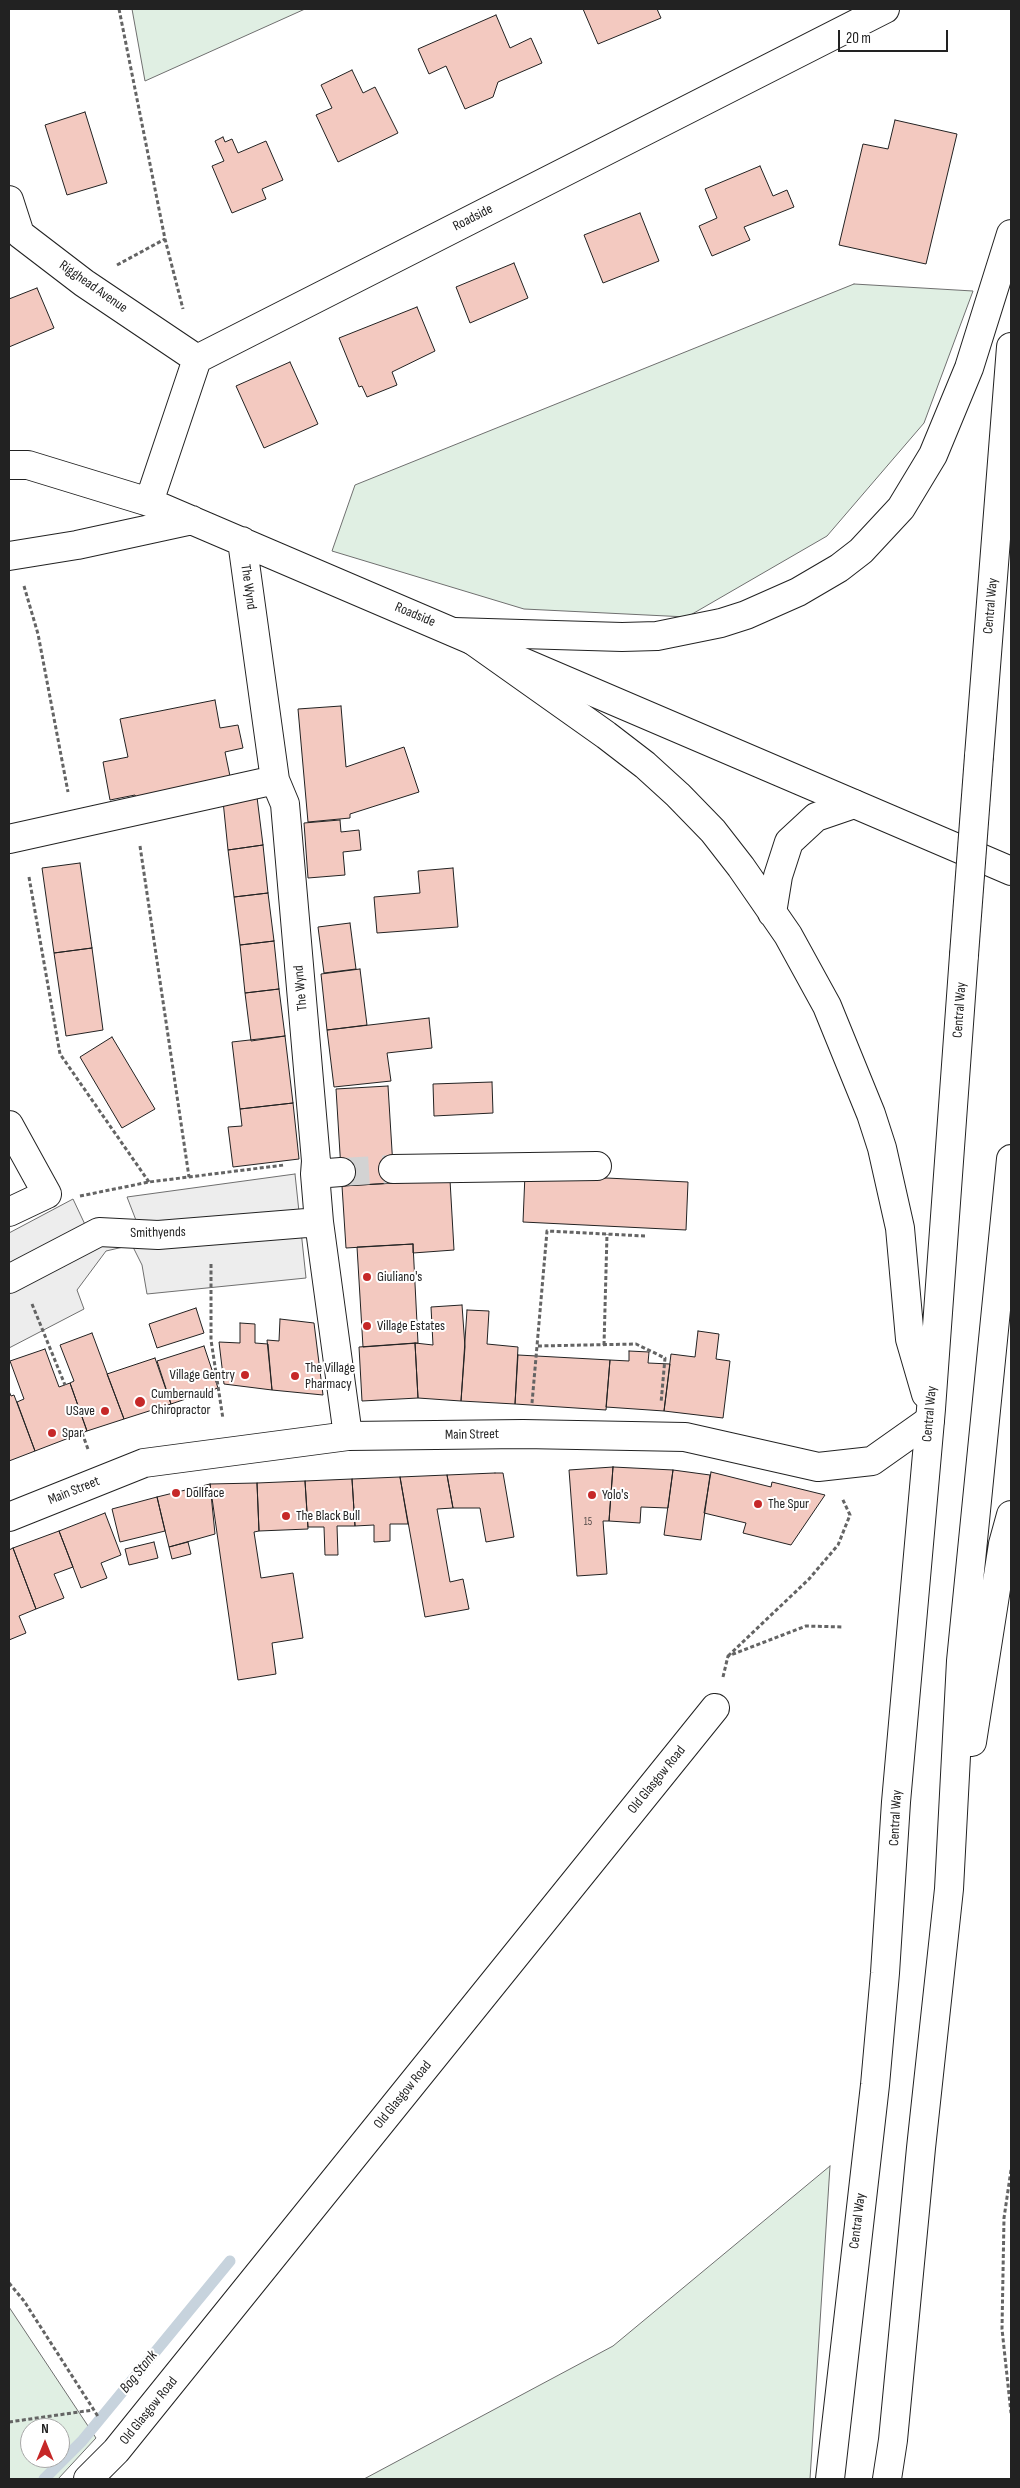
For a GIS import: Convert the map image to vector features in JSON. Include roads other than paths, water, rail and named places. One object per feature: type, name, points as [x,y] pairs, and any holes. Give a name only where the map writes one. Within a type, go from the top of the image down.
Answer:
[{"type":"street","name":"Roadside","points":[[197,359],[884,9]]},
{"type":"street","name":"Rigghead Avenue","points":[[9,200],[20,234],[84,283],[197,359]]},
{"type":"street","points":[[463,636],[657,636],[721,623],[746,615],[798,592],[840,568],[861,551],[901,508],[933,455],[969,368],[1011,234]]},
{"type":"street","name":"Central Way","points":[[830,2479],[876,2076],[892,1888],[896,1802],[930,1415],[1011,347]]},
{"type":"street","points":[[149,502],[197,359]]},
{"type":"street","name":"Roadside","points":[[9,465],[28,465],[149,502],[1011,871]]},
{"type":"street","points":[[12,555],[77,545],[192,520]]},
{"type":"street","name":"The Wynd","points":[[242,541],[275,780],[285,804],[324,1169],[319,1222],[348,1436]]},
{"type":"street","points":[[463,636],[574,711],[652,771],[713,831],[741,867],[806,965],[827,1006],[871,1114],[882,1148],[900,1228],[910,1339],[930,1415]]},
{"type":"street","points":[[9,839],[275,780]]},
{"type":"street","points":[[772,913],[778,876],[789,842],[816,817],[854,804]]},
{"type":"street","points":[[9,1125],[47,1194],[9,1212]]},
{"type":"street","points":[[949,1889],[961,1661],[1011,1159]]},
{"type":"street","points":[[393,1169],[597,1166]]},
{"type":"street","name":"Smithyends","points":[[14,1277],[99,1232],[158,1235],[319,1222]]},
{"type":"street","name":"Main Street","points":[[9,1517],[144,1463],[348,1436],[522,1434],[685,1437],[818,1467],[872,1461],[930,1415]]},
{"type":"street","points":[[887,2479],[893,2440],[920,2158],[949,1889],[1003,1544],[1011,1515]]},
{"type":"street","name":"Old Glasgow Road","points":[[88,2479],[123,2443],[715,1708]]},
{"type":"street","points":[[893,2440],[897,2479]]},
{"type":"waterway","name":"Bog Stank","points":[[44,2479],[82,2441],[230,2261]]},
{"type":"tunnel","points":[[341,1172],[393,1169]]},
{"type":"place","name":"Giuliano's","points":[[367,1277]]},
{"type":"place","name":"Village Estates","points":[[367,1326]]},
{"type":"place","name":"Village Gentry","points":[[245,1375]]},
{"type":"place","name":"The Village Pharmacy","points":[[295,1376]]},
{"type":"place","name":"Cumbernauld Chiropractor","points":[[140,1402]]},
{"type":"place","name":"USave","points":[[105,1411]]},
{"type":"place","name":"Spar","points":[[52,1433]]},
{"type":"place","name":"Dollface","points":[[176,1493]]},
{"type":"place","name":"Yolo's","points":[[592,1495]]},
{"type":"place","name":"The Spur","points":[[758,1504]]},
{"type":"place","name":"The Black Bull","points":[[286,1516]]}]
